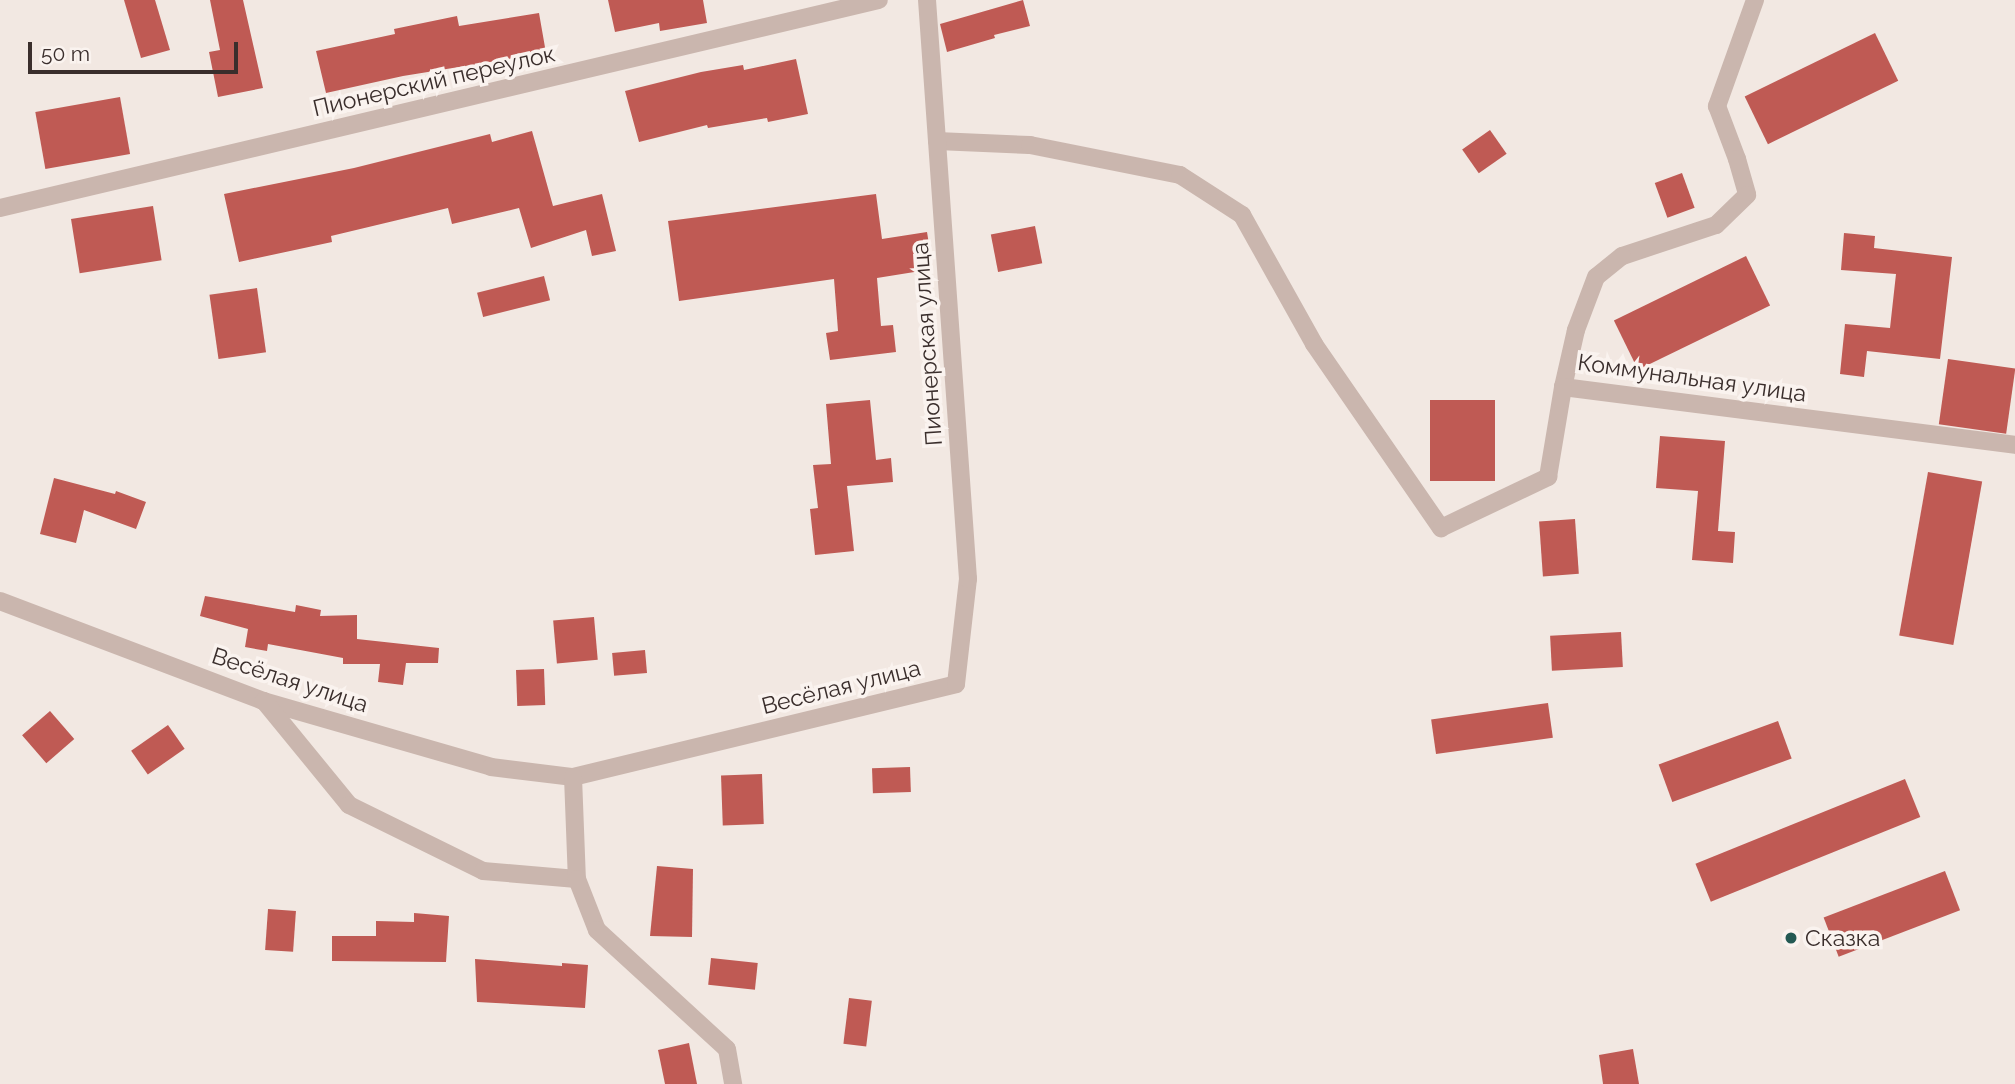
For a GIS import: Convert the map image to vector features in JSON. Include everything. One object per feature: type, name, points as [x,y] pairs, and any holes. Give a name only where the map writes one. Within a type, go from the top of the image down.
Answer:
[{"type":"street","name":"Пионерский переулок","points":[[0,208],[878,0]]},
{"type":"street","name":"Пионерская улица","points":[[927,0],[968,579],[956,684]]},
{"type":"street","name":"Коммунальная улица","points":[[1755,0],[1717,106],[1747,195],[1716,225],[1622,256],[1595,277],[1576,330],[1563,387],[2015,445]]},
{"type":"street","points":[[937,141],[1030,145],[1180,175],[1242,215],[1314,344],[1441,528],[1548,477],[1563,387]]},
{"type":"street","name":"Весёлая улица","points":[[0,601],[263,701],[491,767],[573,777],[956,684]]},
{"type":"street","points":[[263,701],[349,805],[483,871],[577,879]]},
{"type":"street","points":[[573,777],[577,879],[597,930],[727,1049],[733,1084]]},
{"type":"building","points":[[124,0],[155,0],[170,50],[141,58]]},
{"type":"building","points":[[210,0],[243,0],[263,88],[218,97],[209,52],[220,50]]},
{"type":"building","points":[[608,0],[703,0],[707,23],[660,31],[659,23],[615,32]]},
{"type":"building","points":[[1023,0],[1030,26],[994,35],[995,38],[947,52],[940,24]]},
{"type":"building","points":[[539,13],[546,53],[403,76],[326,93],[316,51],[395,34],[394,29],[457,16],[459,26]]},
{"type":"building","points":[[1875,33],[1898,81],[1768,144],[1745,97]]},
{"type":"building","points":[[796,59],[808,114],[768,122],[767,118],[708,128],[707,125],[639,142],[625,91],[701,72],[743,65],[744,70]]},
{"type":"building","points":[[120,97],[130,154],[45,169],[35,112]]},
{"type":"building","points":[[1490,130],[1507,154],[1479,173],[1462,150]]},
{"type":"building","points":[[532,131],[553,206],[602,194],[616,251],[592,256],[586,230],[531,248],[519,208],[452,224],[448,208],[331,236],[332,242],[239,262],[224,194],[354,168],[490,134],[492,142]]},
{"type":"building","points":[[1682,173],[1695,208],[1667,218],[1655,183]]},
{"type":"building","points":[[876,194],[882,239],[927,232],[933,269],[877,278],[881,326],[893,325],[896,352],[830,360],[826,333],[838,331],[834,279],[679,301],[668,221]]},
{"type":"building","points":[[153,206],[162,260],[80,273],[71,219]]},
{"type":"building","points":[[1035,226],[1042,263],[998,272],[991,235]]},
{"type":"building","points":[[1844,233],[1875,236],[1874,248],[1952,257],[1940,359],[1867,351],[1864,377],[1840,374],[1845,324],[1890,328],[1896,274],[1841,270]]},
{"type":"building","points":[[1746,256],[1770,305],[1638,370],[1614,320]]},
{"type":"building","points":[[544,276],[550,300],[483,317],[477,293]]},
{"type":"building","points":[[257,288],[266,352],[219,359],[209,295]]},
{"type":"building","points":[[1948,359],[2015,368],[2006,434],[1939,424]]},
{"type":"building","points":[[870,400],[876,460],[891,458],[893,482],[847,486],[854,551],[815,555],[810,509],[818,508],[813,465],[831,464],[826,404]]},
{"type":"building","points":[[1430,400],[1495,400],[1495,481],[1430,481]]},
{"type":"building","points":[[1660,436],[1725,441],[1718,531],[1735,532],[1733,563],[1692,560],[1698,491],[1656,488]]},
{"type":"building","points":[[1928,472],[1982,482],[1953,645],[1899,635]]},
{"type":"building","points":[[54,478],[115,494],[116,491],[146,502],[136,529],[84,510],[76,543],[40,534]]},
{"type":"building","points":[[1575,519],[1579,574],[1543,576],[1539,522]]},
{"type":"building","points":[[205,596],[295,612],[296,605],[321,610],[320,616],[357,615],[357,639],[439,648],[438,663],[406,663],[403,685],[378,682],[380,664],[343,664],[343,658],[268,644],[267,651],[245,647],[248,629],[200,616]]},
{"type":"building","points":[[594,617],[598,660],[557,663],[553,621]]},
{"type":"building","points":[[1621,632],[1623,667],[1552,671],[1550,636]]},
{"type":"building","points":[[645,650],[647,673],[614,676],[612,653]]},
{"type":"building","points":[[544,669],[545,705],[517,706],[516,670]]},
{"type":"building","points":[[1548,703],[1553,738],[1436,754],[1431,719]]},
{"type":"building","points":[[50,711],[74,739],[46,763],[22,735]]},
{"type":"building","points":[[1778,721],[1792,759],[1672,802],[1659,764]]},
{"type":"building","points":[[168,725],[185,749],[148,775],[131,751]]},
{"type":"building","points":[[910,767],[911,792],[873,793],[872,768]]},
{"type":"building","points":[[762,774],[764,824],[723,825],[721,775]]},
{"type":"building","points":[[1905,779],[1920,817],[1711,902],[1695,864]]},
{"type":"building","points":[[657,866],[693,869],[692,937],[650,936]]},
{"type":"building","points":[[1945,871],[1960,910],[1839,957],[1824,918]]},
{"type":"building","points":[[268,909],[296,911],[293,952],[265,950]]},
{"type":"building","points":[[414,913],[449,916],[446,962],[332,961],[332,936],[376,936],[376,921],[414,922]]},
{"type":"building","points":[[711,958],[758,963],[755,990],[708,985]]},
{"type":"building","points":[[475,959],[562,966],[562,963],[588,965],[585,1008],[477,1002]]},
{"type":"building","points":[[849,998],[872,1001],[866,1046],[843,1044]]},
{"type":"building","points":[[689,1043],[697,1084],[665,1084],[658,1050]]},
{"type":"building","points":[[1633,1049],[1639,1084],[1603,1084],[1599,1055]]},
{"type":"place","name":"Сказка","points":[[1791,938]]}]
